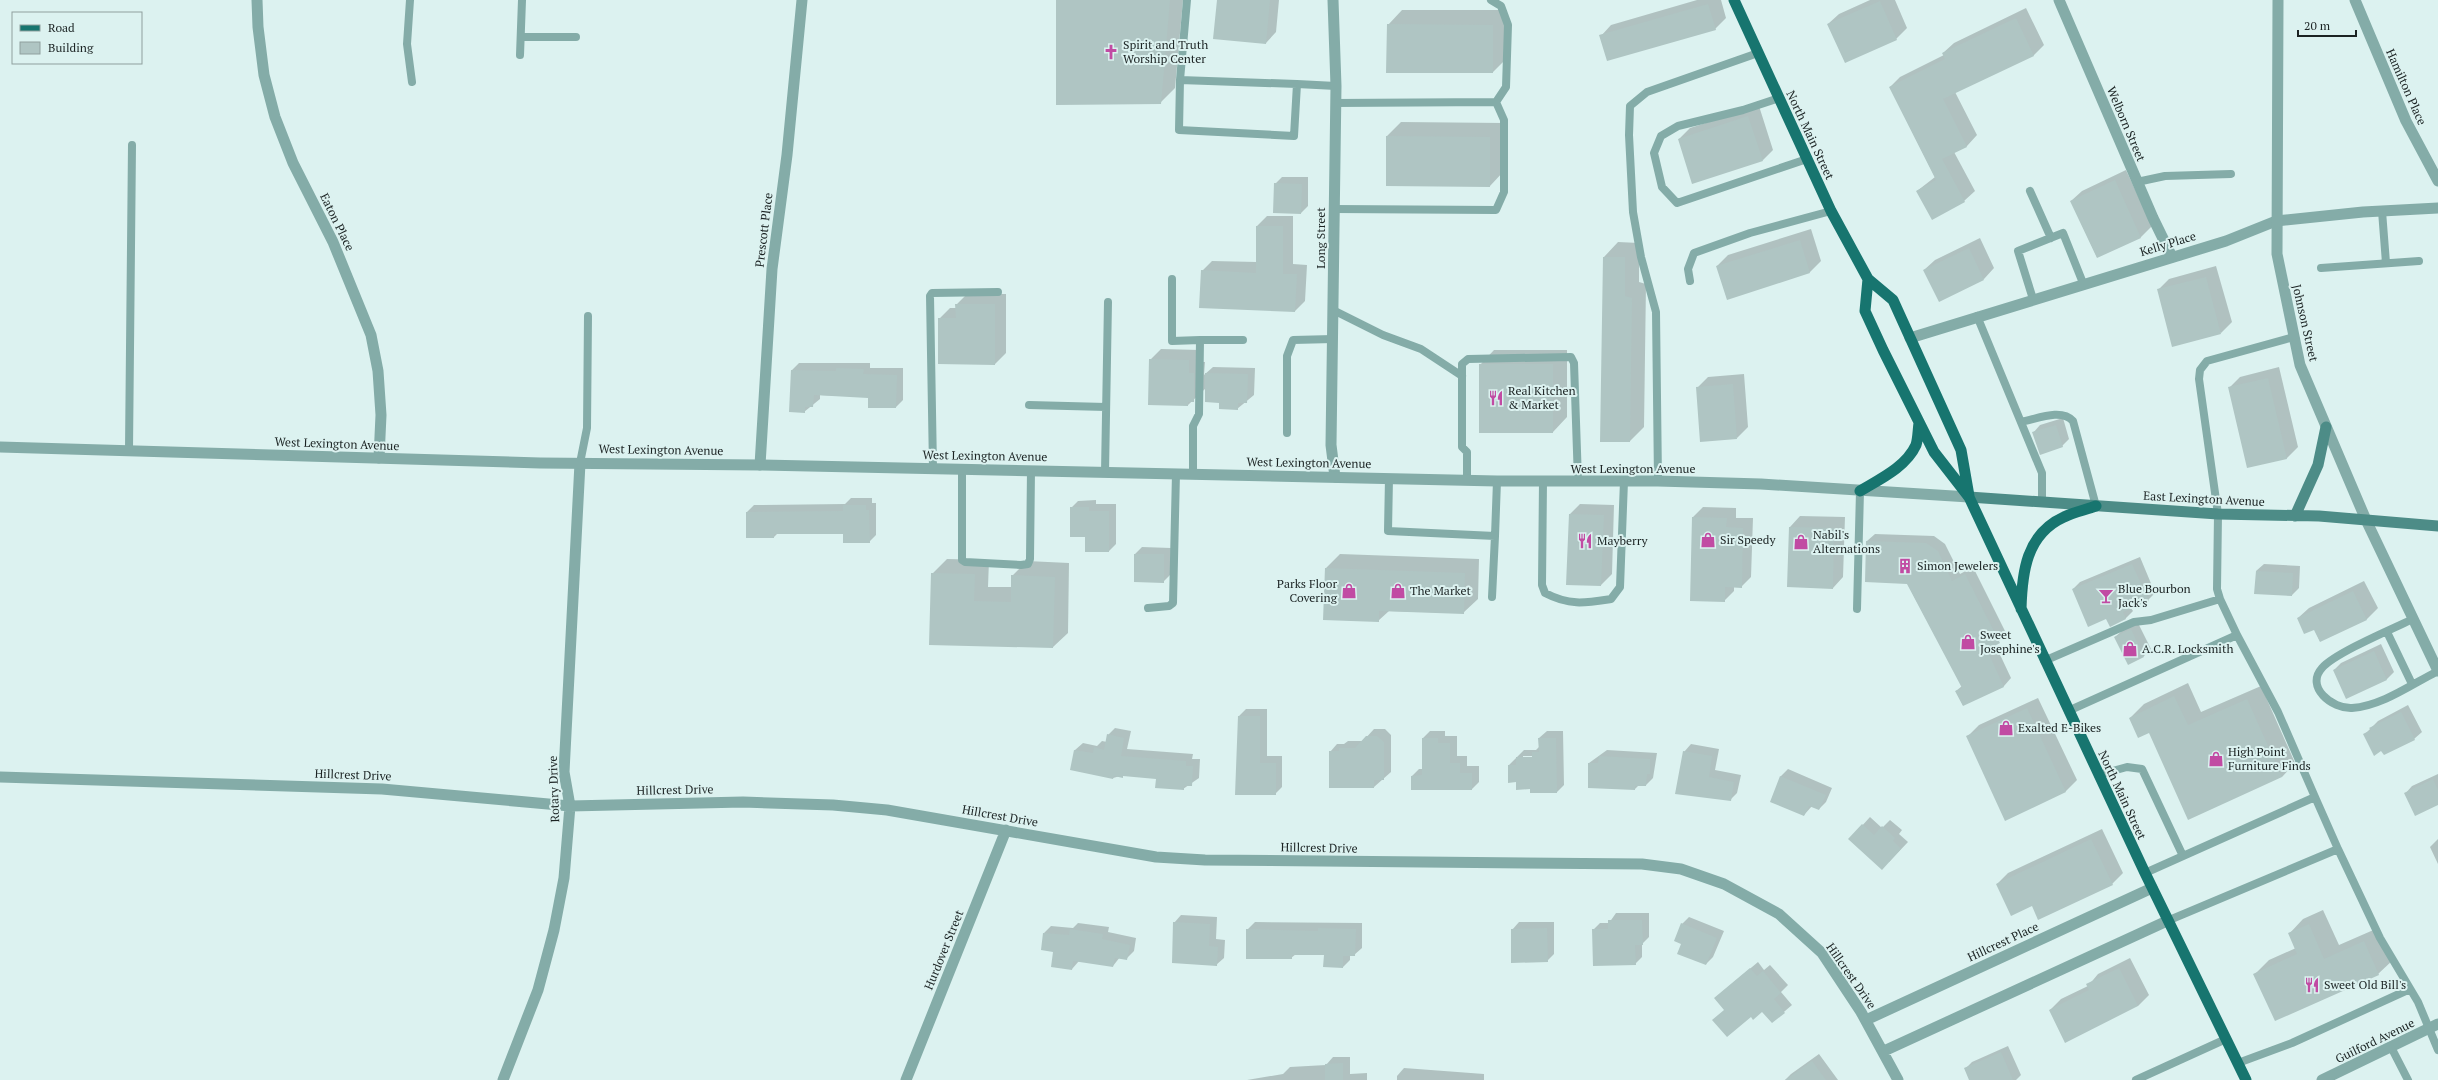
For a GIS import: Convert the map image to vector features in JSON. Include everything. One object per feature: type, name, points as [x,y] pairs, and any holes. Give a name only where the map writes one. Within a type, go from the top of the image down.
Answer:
[{"type":"main road","name":"North Main Street","points":[[1734,0],[1831,212],[1868,279],[1893,300],[1962,450],[1969,498]]},
{"type":"main road","name":"North Main Street","points":[[1868,279],[1865,312],[1934,452],[1969,498],[2098,775],[2246,1080]]},
{"type":"main road","points":[[1860,491],[1892,472],[1910,456],[1917,443],[1919,422]]},
{"type":"main road","points":[[2295,516],[2318,465],[2326,427]]},
{"type":"main road","name":"East Lexington Avenue","points":[[1969,498],[2218,514],[2366,520],[2438,526]]},
{"type":"main road","points":[[2021,612],[2022,576],[2031,549],[2040,534],[2063,517],[2096,506]]},
{"type":"street","name":"Eaton Place","points":[[257,0],[258,27],[264,75],[275,117],[293,163],[333,242],[371,335],[378,371],[381,415],[379,458]]},
{"type":"street","name":"Prescott Place","points":[[760,465],[772,269],[787,155],[802,0]]},
{"type":"street","name":"Long Street","points":[[1333,0],[1336,86],[1331,445],[1335,477]]},
{"type":"street","name":"Welborn Street","points":[[2059,0],[2137,182],[2172,256]]},
{"type":"street","name":"Johnson Street","points":[[2278,0],[2277,254],[2300,364],[2366,520],[2438,671]]},
{"type":"street","name":"Hamilton Place","points":[[2355,0],[2406,121],[2438,181]]},
{"type":"street","name":"Kelly Place","points":[[1910,338],[2083,283],[2226,240],[2276,221],[2382,211],[2438,208]]},
{"type":"street","name":"West Lexington Avenue","points":[[0,447],[580,463],[1031,470],[1389,478],[1497,482],[1658,480],[1969,498]]},
{"type":"street","name":"Rotary Drive","points":[[503,1080],[538,990],[554,930],[564,878],[570,806],[564,772],[580,463]]},
{"type":"street","name":"Hillcrest Drive","points":[[0,777],[382,788],[570,806],[743,802],[833,805],[887,810],[1106,849],[1170,858],[1642,864],[1681,869],[1724,884],[1779,914],[1822,953],[1866,1020],[1884,1051],[1898,1080]]},
{"type":"street","name":"Hurdover Street","points":[[906,1080],[1006,830]]},
{"type":"street","name":"Hillcrest Place","points":[[1866,1020],[2152,888]]},
{"type":"street","points":[[1884,1051],[2168,921]]},
{"type":"street","name":"Guilford Avenue","points":[[2322,1080],[2433,1027]]},
{"type":"lane","points":[[410,0],[407,44],[412,82]]},
{"type":"lane","points":[[520,55],[522,0]]},
{"type":"lane","points":[[1187,0],[1180,80],[1179,130],[1294,136],[1297,84]]},
{"type":"lane","points":[[1490,0],[1502,6],[1508,25],[1506,87],[1496,102]]},
{"type":"lane","points":[[521,37],[576,37]]},
{"type":"lane","points":[[1658,480],[1656,312],[1641,257],[1633,212],[1629,135],[1630,106],[1648,92],[1758,53]]},
{"type":"lane","points":[[1180,80],[1336,86]]},
{"type":"lane","points":[[1779,98],[1743,110],[1678,126],[1661,136],[1654,153],[1662,186],[1677,202],[1807,159]]},
{"type":"lane","points":[[1335,103],[1496,102]]},
{"type":"lane","points":[[1334,209],[1496,210],[1504,192],[1504,120],[1496,102]]},
{"type":"lane","points":[[129,450],[132,145]]},
{"type":"lane","points":[[2137,182],[2165,176],[2231,174]]},
{"type":"lane","points":[[2030,191],[2051,238]]},
{"type":"lane","points":[[2382,211],[2386,263]]},
{"type":"lane","points":[[1690,281],[1688,269],[1694,253],[1750,233],[1831,212]]},
{"type":"lane","points":[[2033,299],[2018,251],[2063,233],[2083,283]]},
{"type":"lane","points":[[2321,268],[2419,261]]},
{"type":"lane","points":[[1172,279],[1172,341],[1242,340]]},
{"type":"lane","points":[[933,468],[930,296],[932,293],[998,292]]},
{"type":"lane","points":[[1105,472],[1108,302]]},
{"type":"lane","points":[[1333,310],[1383,335],[1421,349],[1462,376]]},
{"type":"lane","points":[[580,463],[587,428],[588,316]]},
{"type":"lane","points":[[1977,316],[2042,473],[2042,503]]},
{"type":"lane","points":[[2294,337],[2207,361],[2200,370],[2199,379],[2218,514],[2217,590],[2237,635],[2278,712],[2338,849],[2380,938],[2433,1027],[2438,1050]]},
{"type":"lane","points":[[1287,433],[1287,356],[1293,340],[1333,339]]},
{"type":"lane","points":[[1193,474],[1193,426],[1199,414],[1200,340]]},
{"type":"lane","points":[[1467,481],[1467,452],[1462,447],[1462,364],[1468,359],[1571,358],[1574,363],[1578,481]]},
{"type":"lane","points":[[1028,405],[1106,407]]},
{"type":"lane","points":[[2021,422],[2061,414],[2068,416],[2073,421],[2096,506]]},
{"type":"lane","points":[[962,469],[962,560],[965,562],[1021,565],[1028,564],[1030,559],[1031,470]]},
{"type":"lane","points":[[1148,608],[1168,606],[1173,603],[1176,474]]},
{"type":"lane","points":[[1389,478],[1388,531],[1495,536]]},
{"type":"lane","points":[[1543,482],[1542,585],[1545,593],[1560,601],[1582,604],[1611,599],[1620,587],[1624,481]]},
{"type":"lane","points":[[1492,596],[1497,482]]},
{"type":"lane","points":[[1857,609],[1860,491]]},
{"type":"lane","points":[[2044,661],[2134,622],[2151,620],[2220,599]]},
{"type":"lane","points":[[2413,619],[2330,660],[2317,674],[2316,683],[2319,692],[2342,707],[2351,708],[2378,702],[2438,671]]},
{"type":"lane","points":[[2387,632],[2412,684]]},
{"type":"lane","points":[[2068,711],[2237,635]]},
{"type":"lane","points":[[2098,775],[2127,768],[2142,769],[2183,856]]},
{"type":"lane","points":[[2145,873],[2315,797]]},
{"type":"lane","points":[[2168,921],[2338,849]]},
{"type":"lane","points":[[2238,1063],[2292,1043],[2410,989]]},
{"type":"lane","points":[[2136,1080],[2226,1039]]},
{"type":"lane","points":[[2391,1047],[2408,1080]]},
{"type":"building","name":"Spirit and Truth Worship Center","points":[[1056,0],[1170,0],[1161,104],[1056,105]]},
{"type":"building","points":[[1217,0],[1270,0],[1266,44],[1213,39]]},
{"type":"building","points":[[1880,1],[1897,40],[1845,63],[1827,24]]},
{"type":"building","points":[[1708,4],[1716,30],[1607,61],[1599,35]]},
{"type":"building","points":[[2016,18],[2034,56],[1943,99],[1967,147],[1942,159],[1965,202],[1932,220],[1916,191],[1936,180],[1889,87],[1945,59],[1942,53]]},
{"type":"building","points":[[1387,24],[1493,25],[1493,73],[1386,73]]},
{"type":"building","points":[[1748,116],[1763,161],[1692,184],[1678,139]]},
{"type":"building","points":[[1386,136],[1490,137],[1490,187],[1386,186]]},
{"type":"building","points":[[2115,180],[2141,238],[2097,258],[2070,201]]},
{"type":"building","points":[[1274,183],[1302,184],[1301,214],[1273,213]]},
{"type":"building","points":[[1256,226],[1283,226],[1283,274],[1297,274],[1295,312],[1199,308],[1201,270],[1256,273]]},
{"type":"building","points":[[1800,240],[1810,273],[1727,300],[1716,266]]},
{"type":"building","points":[[1969,248],[1984,280],[1939,302],[1923,270]]},
{"type":"building","points":[[1603,257],[1625,257],[1625,296],[1632,298],[1630,442],[1600,442]]},
{"type":"building","points":[[2206,277],[2221,334],[2172,347],[2157,289]]},
{"type":"building","points":[[955,304],[995,304],[995,365],[938,364],[938,318],[956,318]]},
{"type":"building","points":[[1149,359],[1189,360],[1189,373],[1194,373],[1194,402],[1188,402],[1188,406],[1148,405]]},
{"type":"building","points":[[1479,364],[1553,364],[1553,433],[1479,433]]},
{"type":"building","points":[[836,368],[864,369],[863,374],[897,375],[896,408],[868,408],[868,398],[814,395],[813,407],[805,407],[805,413],[789,412],[791,370],[836,371]]},
{"type":"building","points":[[1205,373],[1248,374],[1247,403],[1238,403],[1238,410],[1219,409],[1219,403],[1205,402]]},
{"type":"building","points":[[2268,378],[2287,459],[2247,468],[2228,387]]},
{"type":"building","points":[[1733,384],[1737,439],[1700,442],[1696,387]]},
{"type":"building","points":[[2056,425],[2063,447],[2040,455],[2032,432]]},
{"type":"building","points":[[843,505],[866,505],[866,510],[869,510],[870,543],[843,543],[843,534],[774,534],[774,538],[746,538],[746,512],[843,511]]},
{"type":"building","points":[[1070,507],[1089,507],[1089,511],[1109,511],[1109,552],[1085,552],[1085,537],[1070,537]]},
{"type":"building","points":[[1569,514],[1604,515],[1601,586],[1566,585]]},
{"type":"building","points":[[1692,517],[1727,518],[1726,527],[1743,528],[1742,588],[1725,587],[1725,602],[1690,601]]},
{"type":"building","points":[[1789,527],[1834,528],[1833,589],[1787,587]]},
{"type":"building","points":[[1866,541],[1926,543],[1938,551],[1952,581],[1965,574],[2000,643],[1987,650],[2004,687],[1963,706],[1955,691],[1962,688],[1907,584],[1865,582]]},
{"type":"building","points":[[1134,554],[1164,554],[1164,583],[1134,582]]},
{"type":"building","points":[[2132,564],[2149,601],[2123,612],[2126,619],[2110,627],[2106,619],[2088,627],[2072,589]]},
{"type":"building","points":[[1325,568],[1465,573],[1464,614],[1379,611],[1379,622],[1323,620]]},
{"type":"building","points":[[2256,571],[2293,573],[2292,596],[2254,594]]},
{"type":"building","points":[[931,573],[975,574],[974,601],[1011,602],[1011,575],[1055,577],[1053,648],[929,645]]},
{"type":"building","points":[[2353,591],[2367,620],[2320,642],[2314,630],[2304,634],[2297,618]]},
{"type":"building","points":[[2131,629],[2144,657],[2128,665],[2114,637]]},
{"type":"building","points":[[2374,651],[2387,680],[2346,699],[2333,670]]},
{"type":"building","points":[[2174,696],[2188,725],[2247,699],[2282,777],[2188,820],[2149,733],[2138,738],[2129,718]]},
{"type":"building","points":[[2027,708],[2066,792],[2005,821],[1966,736]]},
{"type":"building","points":[[2401,712],[2415,740],[2384,755],[2381,751],[2374,756],[2363,734],[2371,730],[2369,728]]},
{"type":"building","points":[[1238,716],[1260,716],[1260,763],[1276,763],[1276,795],[1235,795]]},
{"type":"building","points":[[1107,734],[1124,738],[1121,756],[1186,761],[1186,766],[1193,766],[1192,786],[1184,786],[1184,790],[1155,788],[1156,779],[1123,776],[1123,778],[1114,776],[1113,779],[1070,770],[1074,750],[1093,753],[1094,747],[1104,750]]},
{"type":"building","points":[[1366,736],[1377,736],[1384,742],[1384,780],[1374,780],[1374,788],[1329,788],[1329,751],[1339,751],[1339,748],[1355,748]]},
{"type":"building","points":[[1422,738],[1438,738],[1438,743],[1450,743],[1450,763],[1460,763],[1460,773],[1472,773],[1472,790],[1411,790],[1411,776],[1422,775]]},
{"type":"building","points":[[1538,738],[1556,738],[1557,793],[1530,793],[1530,789],[1516,790],[1516,782],[1508,783],[1508,765],[1516,765],[1516,757],[1532,757],[1532,752],[1539,752]]},
{"type":"building","points":[[1683,751],[1712,756],[1709,777],[1734,782],[1731,801],[1675,794]]},
{"type":"building","points":[[1599,756],[1650,759],[1650,774],[1647,774],[1646,786],[1635,786],[1635,790],[1588,788],[1588,763],[1598,763]]},
{"type":"building","points":[[1780,776],[1826,795],[1819,810],[1809,806],[1804,816],[1770,802]]},
{"type":"building","points":[[2433,779],[2438,790],[2438,805],[2415,816],[2404,793]]},
{"type":"building","points":[[1862,824],[1874,835],[1882,826],[1895,838],[1893,841],[1901,849],[1882,870],[1848,839]]},
{"type":"building","points":[[2091,839],[2113,885],[2038,920],[2032,906],[2011,916],[1996,884]]},
{"type":"building","points":[[1608,920],[1642,920],[1643,945],[1635,945],[1636,965],[1593,966],[1592,929],[1608,929]]},
{"type":"building","points":[[1173,922],[1210,924],[1209,946],[1218,947],[1217,966],[1172,963]]},
{"type":"building","points":[[1681,923],[1717,938],[1706,965],[1677,954],[1681,944],[1674,941]]},
{"type":"building","points":[[2309,924],[2324,959],[2364,941],[2379,975],[2275,1021],[2253,974],[2297,954],[2288,933]]},
{"type":"building","points":[[1318,928],[1356,929],[1355,956],[1343,956],[1343,968],[1323,967],[1324,955],[1292,955],[1292,959],[1246,959],[1246,929],[1318,931]]},
{"type":"building","points":[[1547,928],[1548,962],[1511,963],[1511,929]]},
{"type":"building","points":[[1070,929],[1103,934],[1102,939],[1130,945],[1127,960],[1115,958],[1113,967],[1073,961],[1072,970],[1051,967],[1053,952],[1041,950],[1043,933],[1069,935]]},
{"type":"building","points":[[1750,968],[1757,976],[1763,971],[1781,993],[1774,999],[1785,1013],[1772,1023],[1762,1012],[1753,1020],[1751,1017],[1727,1037],[1712,1020],[1724,1010],[1714,998]]},
{"type":"building","points":[[2119,968],[2138,1006],[2065,1043],[2049,1010],[2089,990],[2086,984]]},
{"type":"building","points":[[2001,1052],[2013,1080],[1969,1080],[1964,1068]]},
{"type":"building","points":[[1812,1061],[1826,1080],[1785,1080]]},
{"type":"building","points":[[1343,1063],[1343,1080],[1325,1080],[1325,1064]]},
{"type":"place","name":"Spirit and Truth Worship Center","points":[[1111,52]]},
{"type":"place","name":"Real Kitchen & Market","points":[[1496,398]]},
{"type":"place","name":"Sir Speedy","points":[[1708,540]]},
{"type":"place","name":"Mayberry","points":[[1585,541]]},
{"type":"place","name":"Nabil's Alternations","points":[[1801,542]]},
{"type":"place","name":"Simon Jewelers","points":[[1905,566]]},
{"type":"place","name":"Parks Floor Covering","points":[[1349,591]]},
{"type":"place","name":"The Market","points":[[1398,591]]},
{"type":"place","name":"Blue Bourbon Jack's","points":[[2106,596]]},
{"type":"place","name":"Sweet Josephine's","points":[[1968,642]]},
{"type":"place","name":"A.C.R. Locksmith","points":[[2130,649]]},
{"type":"place","name":"Exalted E-Bikes","points":[[2006,728]]},
{"type":"place","name":"High Point Furniture Finds","points":[[2216,759]]},
{"type":"place","name":"Sweet Old Bill's","points":[[2312,985]]}]
